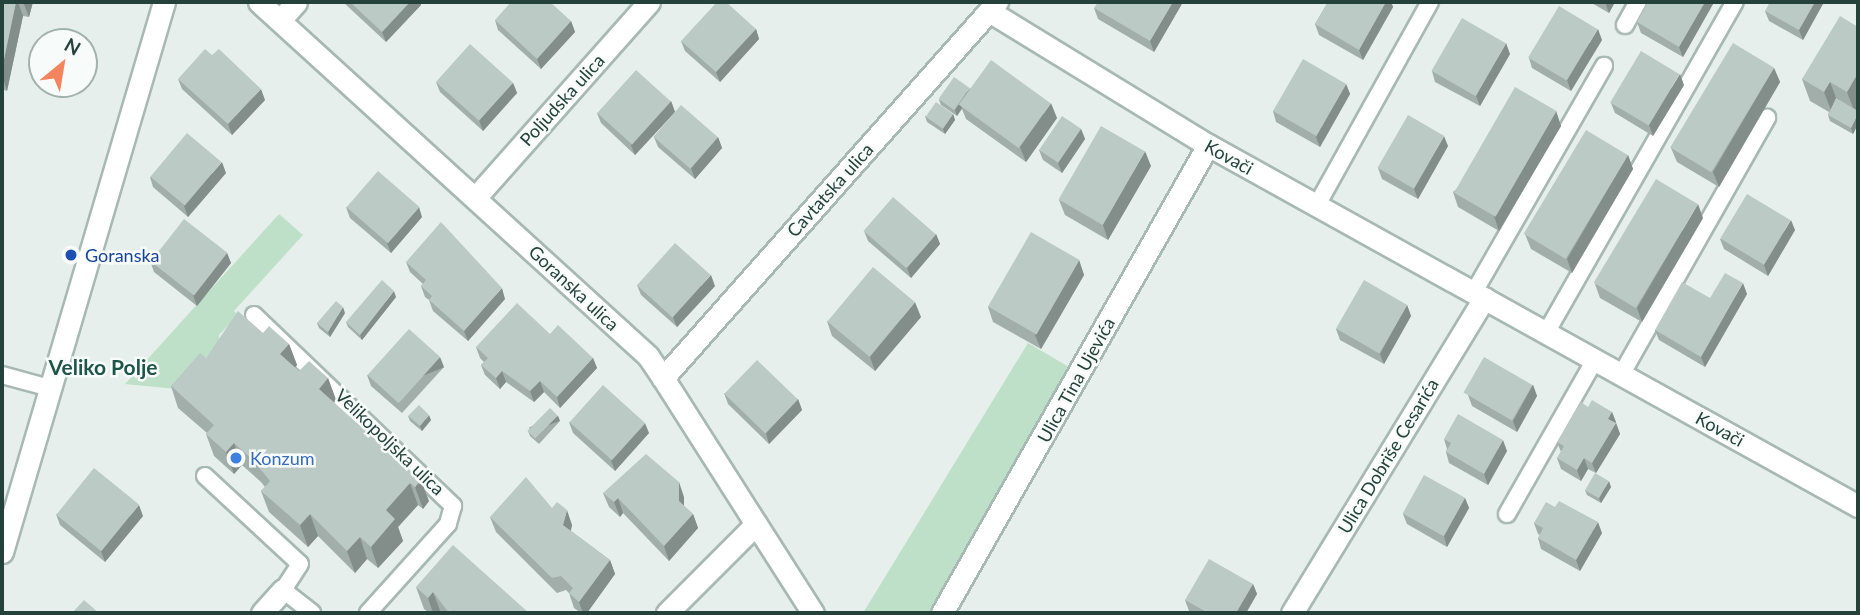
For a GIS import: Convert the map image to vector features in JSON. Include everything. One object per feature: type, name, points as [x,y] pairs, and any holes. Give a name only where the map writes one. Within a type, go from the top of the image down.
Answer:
[{"type":"street","points":[[2,552],[164,2]]},
{"type":"street","name":"Goranska ulica","points":[[259,2],[648,356],[756,524]]},
{"type":"street","points":[[280,20],[296,2]]},
{"type":"street","name":"Poljudska ulica","points":[[475,198],[649,2]]},
{"type":"street","name":"Kovači","points":[[993,6],[1208,145],[1858,506]]},
{"type":"street","name":"Cavtatska ulica","points":[[663,378],[993,6]]},
{"type":"street","name":"Ulica Tina Ujevića","points":[[942,613],[1208,145]]},
{"type":"street","name":"Ulica Dobriše Cesarića","points":[[1292,613],[1479,295]]},
{"type":"street","points":[[667,613],[756,524],[813,613]]},
{"type":"street","points":[[262,613],[283,590]]},
{"type":"lane","points":[[1317,205],[1430,2]]},
{"type":"lane","points":[[1625,26],[1638,2]]},
{"type":"lane","points":[[1546,333],[1735,2]]},
{"type":"lane","points":[[1479,295],[1604,66]]},
{"type":"lane","points":[[1621,375],[1767,118]]},
{"type":"lane","name":"Velikopoljska ulica","points":[[254,315],[453,506],[448,524],[368,613]]},
{"type":"lane","points":[[1507,514],[1595,360]]},
{"type":"lane","points":[[2,374],[50,388]]},
{"type":"lane","points":[[205,475],[300,564],[283,590],[312,613]]},
{"type":"green space","points":[[279,214],[303,235],[234,311],[238,315],[219,335],[219,343],[177,389],[125,384]]},
{"type":"green space","points":[[1028,343],[1069,367],[941,593],[928,613],[863,613]]},
{"type":"building","points":[[2,2],[16,2],[2,69]]},
{"type":"building","points":[[350,2],[410,2],[382,32]]},
{"type":"building","points":[[511,2],[550,2],[571,21],[537,59],[495,20]]},
{"type":"building","points":[[717,2],[726,2],[756,29],[716,72],[681,41]]},
{"type":"building","points":[[1098,2],[1173,2],[1150,41],[1094,8]]},
{"type":"building","points":[[1328,2],[1386,2],[1359,50],[1315,24]]},
{"type":"building","points":[[1648,2],[1705,2],[1679,47],[1637,22]]},
{"type":"building","points":[[1770,2],[1815,2],[1799,30],[1765,11]]},
{"type":"building","points":[[1559,6],[1598,29],[1567,81],[1528,57]]},
{"type":"building","points":[[1840,16],[1858,27],[1858,73],[1847,92],[1830,82],[1824,92],[1802,79]]},
{"type":"building","points":[[1462,18],[1506,44],[1476,96],[1432,71]]},
{"type":"building","points":[[1733,43],[1774,68],[1711,172],[1670,148]]},
{"type":"building","points":[[470,44],[513,83],[479,121],[436,82]]},
{"type":"building","points":[[205,49],[212,55],[219,49],[261,89],[228,124],[178,79]]},
{"type":"building","points":[[1641,51],[1680,74],[1649,126],[1610,102]]},
{"type":"building","points":[[1303,59],[1346,84],[1316,136],[1273,111]]},
{"type":"building","points":[[991,60],[1051,103],[1019,148],[959,104]]},
{"type":"building","points":[[636,70],[671,101],[632,145],[597,113]]},
{"type":"building","points":[[954,77],[970,88],[954,110],[939,99]]},
{"type":"building","points":[[1515,87],[1557,111],[1496,217],[1454,193]]},
{"type":"building","points":[[1836,98],[1858,111],[1851,128],[1828,115]]},
{"type":"building","points":[[936,102],[953,114],[943,129],[926,117]]},
{"type":"building","points":[[681,105],[718,137],[690,169],[653,137]]},
{"type":"building","points":[[1408,115],[1444,136],[1414,189],[1378,168]]},
{"type":"building","points":[[1062,116],[1081,129],[1058,163],[1039,150]]},
{"type":"building","points":[[1101,126],[1145,152],[1103,225],[1058,200]]},
{"type":"building","points":[[1586,130],[1628,155],[1566,259],[1524,234]]},
{"type":"building","points":[[187,133],[221,162],[185,206],[150,177]]},
{"type":"building","points":[[378,171],[420,207],[388,243],[347,207]]},
{"type":"building","points":[[1656,179],[1698,204],[1636,308],[1594,283]]},
{"type":"building","points":[[1747,194],[1791,220],[1764,265],[1720,239]]},
{"type":"building","points":[[893,197],[936,234],[906,268],[863,231]]},
{"type":"building","points":[[184,219],[227,253],[194,295],[151,262]]},
{"type":"building","points":[[441,222],[502,288],[464,331],[429,300],[432,296],[421,286],[426,280],[406,262]]},
{"type":"building","points":[[1031,232],[1079,260],[1036,334],[988,306]]},
{"type":"building","points":[[675,243],[711,275],[673,317],[637,285]]},
{"type":"building","points":[[873,267],[915,302],[869,357],[827,321]]},
{"type":"building","points":[[1725,273],[1743,283],[1701,357],[1655,330],[1682,282],[1710,298]]},
{"type":"building","points":[[382,280],[394,291],[360,335],[346,322]]},
{"type":"building","points":[[1364,280],[1407,305],[1379,353],[1336,328]]},
{"type":"building","points":[[336,301],[343,307],[328,332],[317,323]]},
{"type":"building","points":[[517,303],[550,334],[558,325],[593,358],[557,397],[540,381],[530,391],[502,371],[496,378],[481,365],[488,358],[476,347]]},
{"type":"building","points":[[238,311],[263,333],[269,326],[289,344],[280,354],[299,371],[309,361],[328,378],[319,389],[421,480],[415,487],[410,483],[386,510],[395,519],[371,547],[360,537],[347,551],[310,514],[300,525],[261,491],[270,481],[253,460],[234,443],[226,452],[206,434],[214,425],[171,386],[200,353],[206,358]]},
{"type":"building","points":[[409,329],[440,357],[399,403],[368,375]]},
{"type":"building","points":[[1484,357],[1532,385],[1512,421],[1464,393]]},
{"type":"building","points":[[757,360],[798,400],[765,433],[724,394]]},
{"type":"building","points":[[603,385],[645,423],[612,460],[570,422]]},
{"type":"building","points":[[1592,400],[1612,412],[1608,419],[1616,423],[1592,463],[1584,458],[1577,470],[1557,458],[1564,446],[1557,442],[1581,402],[1588,407]]},
{"type":"building","points":[[419,405],[429,415],[420,426],[408,416]]},
{"type":"building","points":[[550,408],[558,416],[535,438],[527,431]]},
{"type":"building","points":[[1458,414],[1503,440],[1484,474],[1446,452],[1451,443],[1444,439]]},
{"type":"building","points":[[646,454],[679,482],[679,501],[693,514],[664,546],[618,498],[614,502],[603,493]]},
{"type":"building","points":[[94,468],[139,505],[101,551],[56,515]]},
{"type":"building","points":[[1595,473],[1609,481],[1599,498],[1585,490]]},
{"type":"building","points":[[1424,475],[1465,498],[1444,536],[1403,513]]},
{"type":"building","points":[[526,477],[552,508],[557,502],[567,510],[563,525],[610,560],[579,602],[569,593],[573,588],[561,576],[552,578],[490,517]]},
{"type":"building","points":[[1559,501],[1598,522],[1576,560],[1538,538],[1543,528],[1534,523],[1546,502],[1555,507]]},
{"type":"building","points":[[453,545],[529,613],[457,613],[454,610],[449,613],[433,592],[428,598],[416,587]]},
{"type":"building","points":[[1209,559],[1253,584],[1236,613],[1208,613],[1185,600]]},
{"type":"building","points":[[84,600],[99,613],[72,613]]},
{"type":"place","name":"Goranska","points":[[71,255]]},
{"type":"place","name":"Konzum","points":[[236,458]]},
{"type":"district","name":"Veliko Polje","points":[[103,367]]}]
